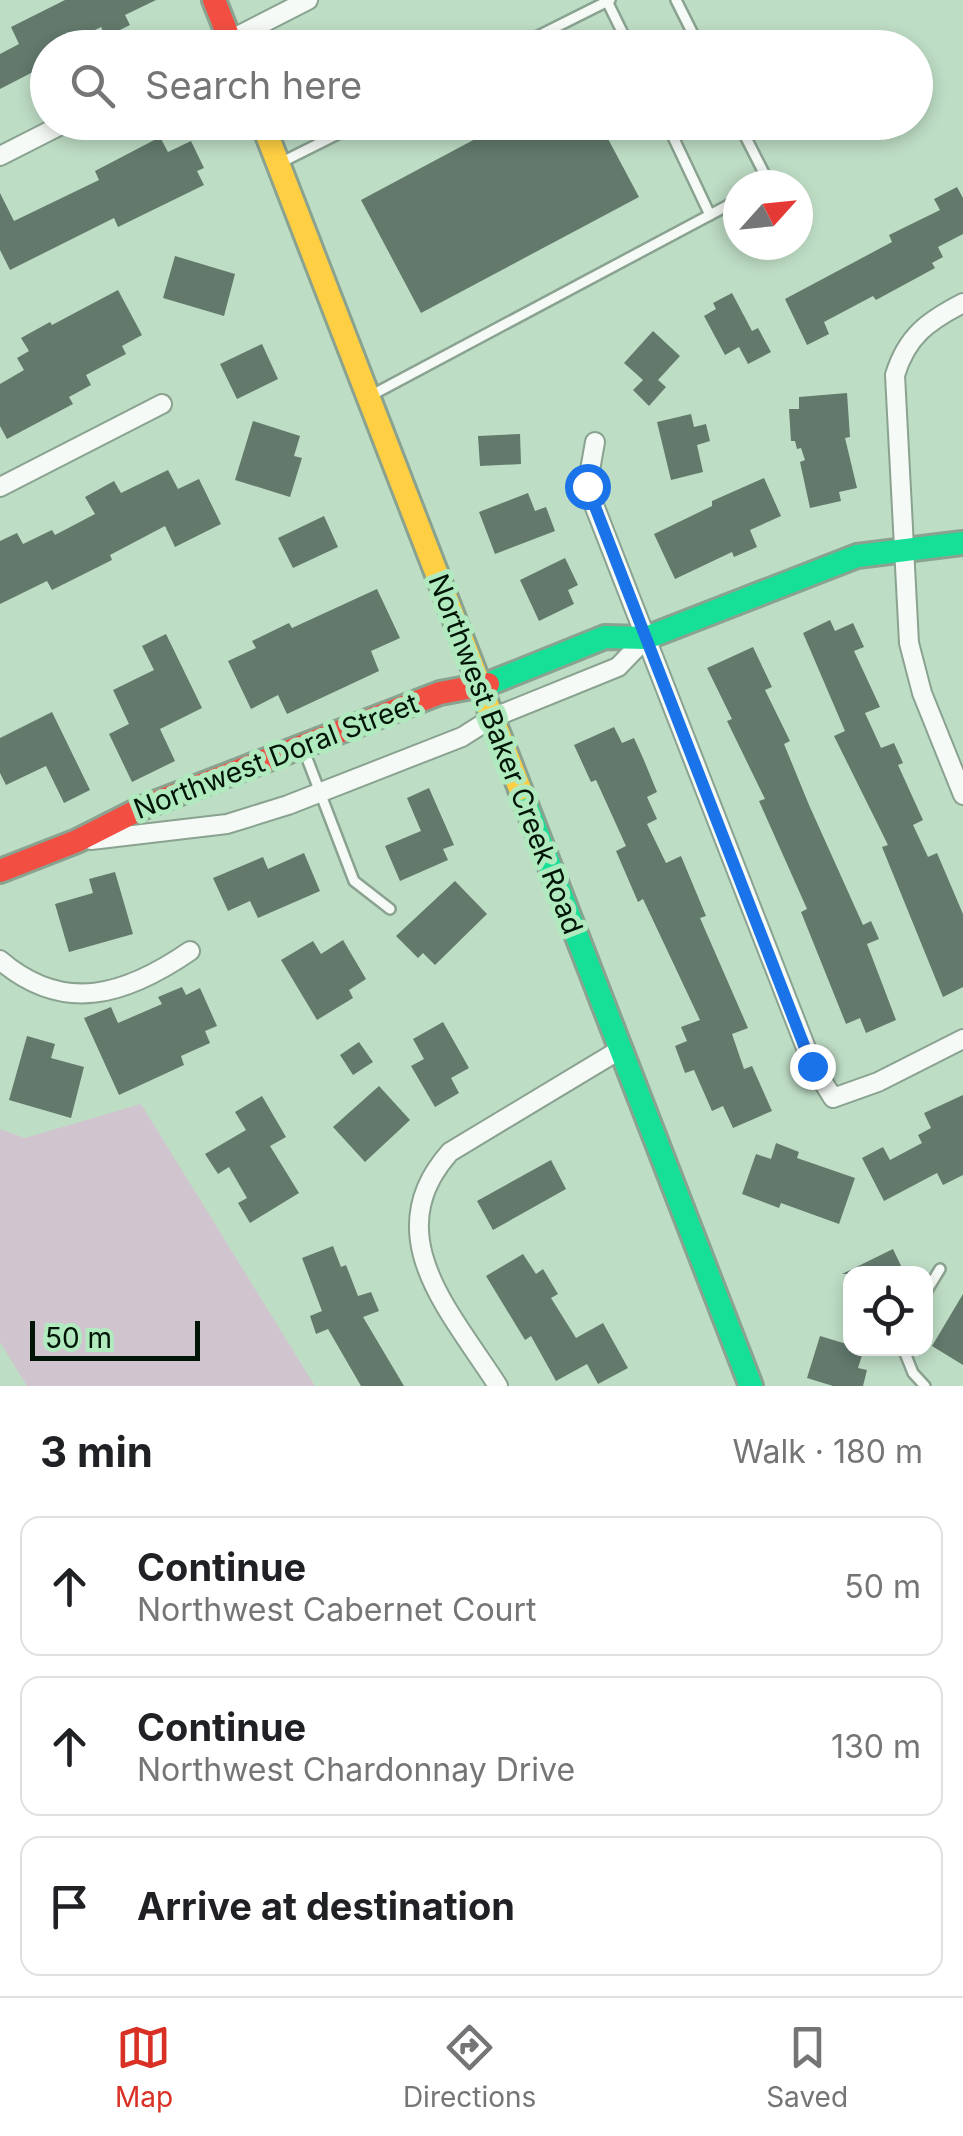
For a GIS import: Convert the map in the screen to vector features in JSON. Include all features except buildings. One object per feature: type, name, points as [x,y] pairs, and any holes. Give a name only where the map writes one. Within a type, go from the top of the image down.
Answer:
[{"type":"main road","points":[[214,0],[221,30]]},
{"type":"main road","name":"Northwest Baker Creek Road","points":[[269,140],[751,1386]]},
{"type":"main road","name":"Northwest Doral Street","points":[[0,871],[77,841],[144,806],[440,692],[480,687],[605,637],[646,638],[857,556],[963,542]]},
{"type":"street","points":[[253,30],[308,0]]},
{"type":"street","points":[[0,156],[32,140]]},
{"type":"street","points":[[963,303],[919,329],[900,357],[895,375],[909,643],[963,795]]},
{"type":"street","points":[[0,487],[162,404]]},
{"type":"street","points":[[596,442],[587,486],[812,1066],[832,1098],[878,1082],[963,1039]]},
{"type":"street","name":"Northwest Doral Street","points":[[77,841],[227,824],[320,792],[462,737],[492,718],[618,668],[646,638]]},
{"type":"street","points":[[0,960],[40,987],[75,996],[110,992],[163,969],[190,951]]},
{"type":"street","points":[[498,1386],[429,1278],[420,1256],[418,1222],[424,1188],[450,1152],[621,1049]]},
{"type":"lane","points":[[676,0],[691,30]]},
{"type":"lane","points":[[550,30],[609,1],[622,30]]},
{"type":"lane","points":[[278,164],[326,140]]},
{"type":"lane","points":[[675,140],[710,214]]},
{"type":"lane","points":[[747,140],[762,170]]},
{"type":"lane","points":[[368,397],[723,208]]},
{"type":"lane","points":[[302,745],[354,880],[390,909]]},
{"type":"lane","points":[[933,1280],[940,1269]]},
{"type":"lane","points":[[906,1356],[924,1386]]},
{"type":"shaded area","points":[[141,1104],[315,1386],[27,1386],[0,1342],[0,1129],[25,1138]]},
{"type":"traffic: fast","points":[[488,684],[605,637],[646,638],[857,556],[963,543]]},
{"type":"traffic: fast","points":[[520,789],[751,1386]]},
{"type":"traffic: slow","points":[[269,140],[520,789]]},
{"type":"traffic: jam","points":[[214,0],[226,30]]},
{"type":"traffic: jam","points":[[0,871],[77,841],[144,807],[440,693],[488,684]]},
{"type":"route","points":[[587,486],[812,1066]]}]
